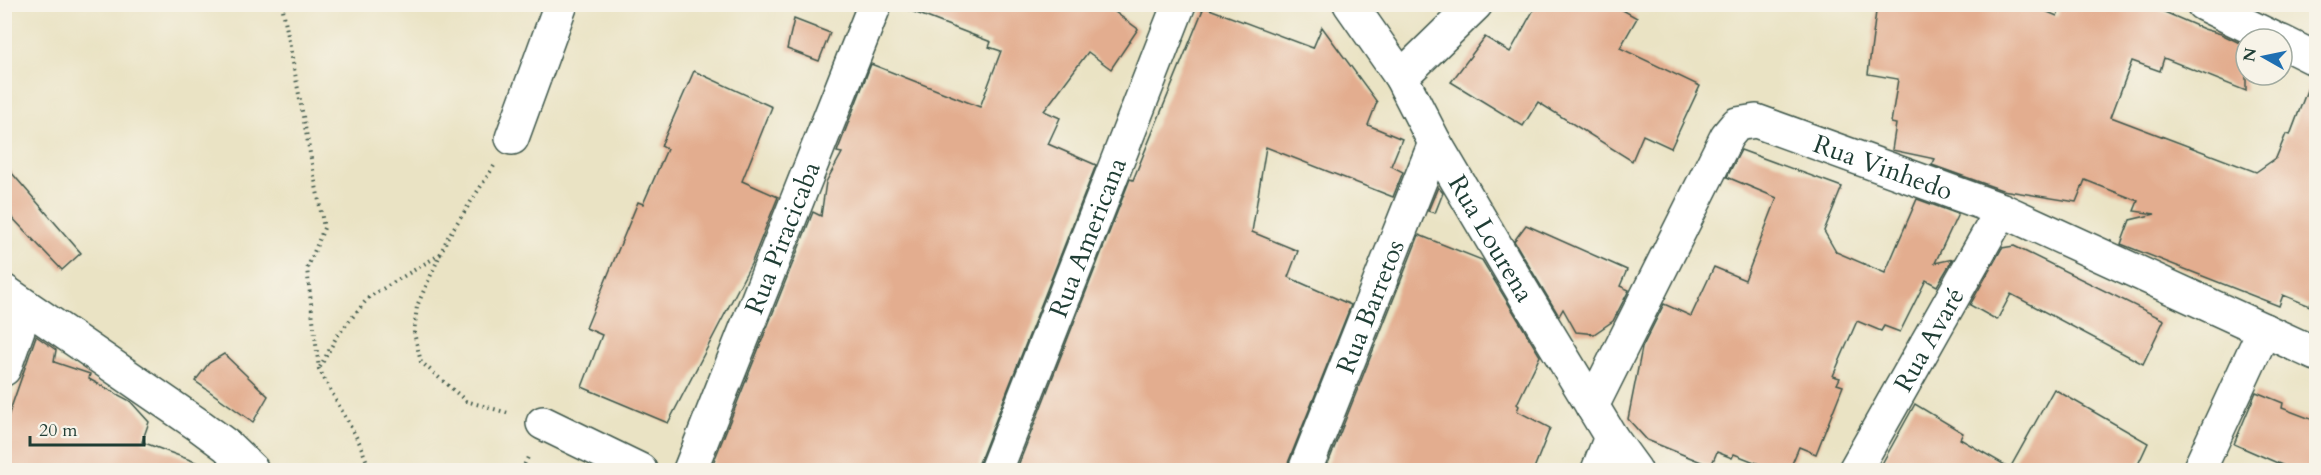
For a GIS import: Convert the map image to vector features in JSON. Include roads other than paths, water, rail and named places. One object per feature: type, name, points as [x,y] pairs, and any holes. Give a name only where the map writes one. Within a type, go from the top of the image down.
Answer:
[{"type":"street","points":[[512,138],[561,4]]},
{"type":"street","name":"Rua Piracicaba","points":[[690,471],[875,4]]},
{"type":"street","name":"Rua Americana","points":[[996,471],[1179,4]]},
{"type":"street","name":"Rua Lourena","points":[[1350,4],[1401,77],[1435,143],[1592,406],[1635,471]]},
{"type":"street","points":[[1401,77],[1476,4]]},
{"type":"street","points":[[2203,4],[2250,27]]},
{"type":"street","points":[[2294,48],[2316,59]]},
{"type":"street","name":"Rua Vinhedo","points":[[1592,406],[1726,136],[1737,124],[1756,121],[2002,210],[2316,354]]},
{"type":"street","name":"Rua Barretos","points":[[1305,471],[1435,143]]},
{"type":"street","name":"Rua Avaré","points":[[1855,471],[2002,210]]},
{"type":"street","points":[[4,369],[15,299],[222,458],[252,471]]},
{"type":"street","points":[[2199,471],[2264,330]]},
{"type":"street","points":[[543,423],[640,471]]},
{"type":"street","points":[[1598,471],[1611,437]]}]
